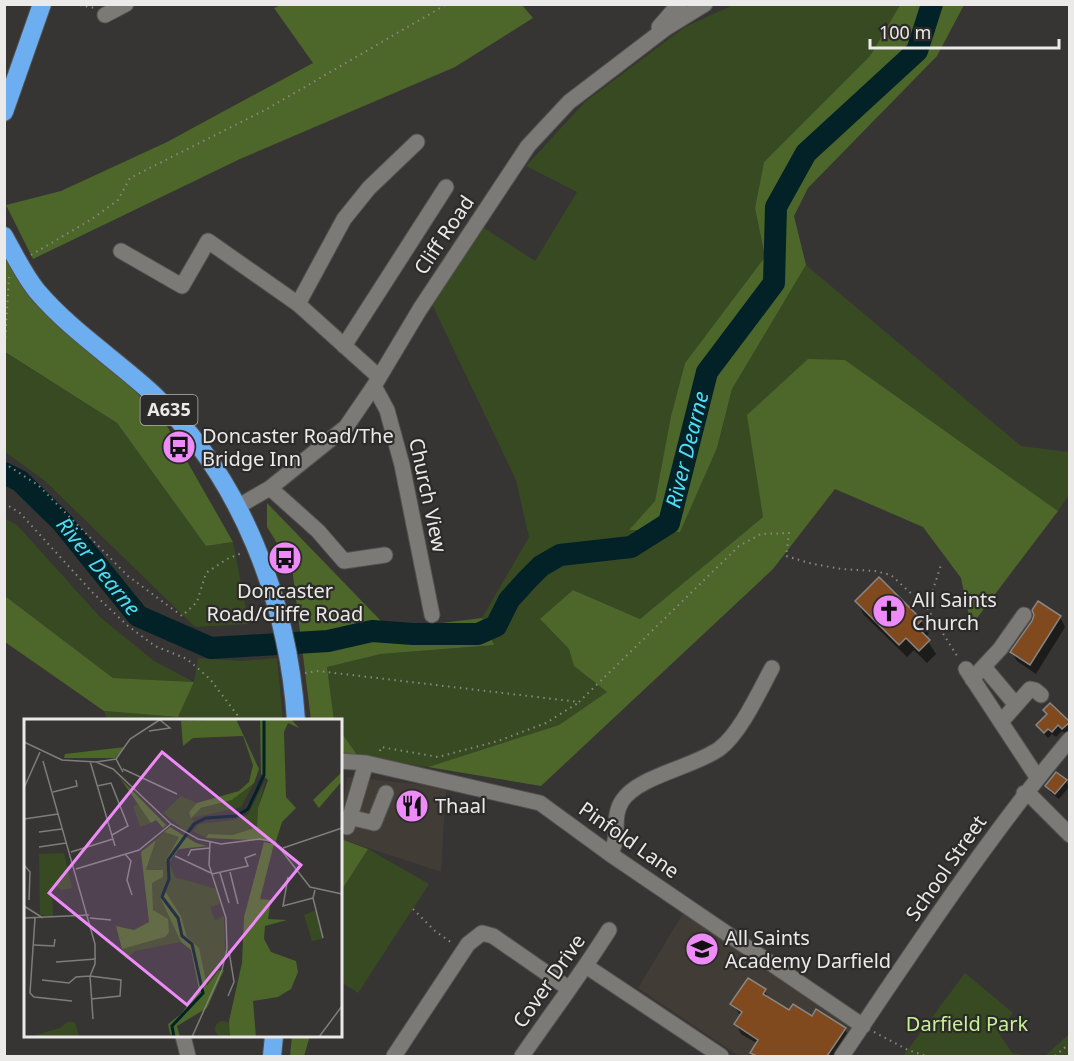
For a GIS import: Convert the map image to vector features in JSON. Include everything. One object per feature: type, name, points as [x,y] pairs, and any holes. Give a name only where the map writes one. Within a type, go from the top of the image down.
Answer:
[{"type":"highway","points":[[4,112],[42,4]]},
{"type":"highway","name":"A635","points":[[4,236],[14,268],[50,306],[153,394],[177,418],[202,449],[237,507],[257,548],[279,621],[296,719]]},
{"type":"highway","points":[[272,1056],[274,1037]]},
{"type":"street","points":[[105,15],[126,4]]},
{"type":"street","points":[[651,39],[660,24],[679,4]]},
{"type":"street","name":"Cliff Road","points":[[237,507],[270,488],[346,427],[420,309],[528,146],[569,102],[666,28],[705,4]]},
{"type":"street","points":[[298,304],[344,219],[369,188],[417,142]]},
{"type":"street","points":[[344,346],[446,187]]},
{"type":"street","points":[[121,251],[182,286],[208,241],[298,304],[344,346],[376,382]]},
{"type":"street","name":"Church View","points":[[376,382],[387,410],[402,465],[432,615]]},
{"type":"street","points":[[270,488],[318,531],[344,561],[385,555]]},
{"type":"street","points":[[1024,615],[984,667],[969,674],[1037,777]]},
{"type":"street","points":[[984,667],[1016,705]]},
{"type":"street","points":[[610,854],[615,846],[615,818],[622,801],[634,789],[719,749],[744,717],[772,668]]},
{"type":"street","points":[[1001,722],[1030,689],[1041,695]]},
{"type":"street","name":"School Street","points":[[842,1056],[968,870],[1024,793],[1070,739]]},
{"type":"street","name":"Pinfold Lane","points":[[342,761],[371,765],[540,803],[610,854],[862,1026]]},
{"type":"street","points":[[371,765],[348,822],[374,823],[386,793]]},
{"type":"street","points":[[1024,793],[1032,797],[1070,835]]},
{"type":"street","name":"Cover Drive","points":[[522,1056],[609,930]]},
{"type":"street","points":[[394,1056],[468,944],[482,933],[493,936],[568,988]]},
{"type":"street","points":[[586,966],[720,1056]]},
{"type":"street","points":[[183,1037],[188,1056]]},
{"type":"path","points":[[4,362],[14,268],[118,200],[130,178],[267,110],[447,4]]},
{"type":"path","points":[[4,463],[38,485],[128,576],[182,616],[197,602],[206,573],[227,559],[257,548]]},
{"type":"path","points":[[4,503],[20,513],[93,593],[128,626],[155,646],[187,659],[210,679],[240,719]]},
{"type":"path","points":[[371,765],[381,747],[438,757],[498,741],[546,723],[579,702],[739,546],[761,534],[789,533],[786,556],[841,569],[875,571],[891,575],[927,608],[969,674]]},
{"type":"path","points":[[927,608],[941,565]]},
{"type":"path","points":[[318,671],[579,702]]},
{"type":"path","points":[[413,909],[435,931],[464,951]]},
{"type":"path","points":[[862,1026],[908,1050],[926,1056]]},
{"type":"path","points":[[1055,1056],[1070,1043]]},
{"type":"shaded area","points":[[347,777],[446,787],[441,872],[342,839],[342,808]]},
{"type":"shaded area","name":"All Saints Academy Darfield","points":[[685,910],[850,1024],[849,1032],[833,1056],[739,1056],[638,988]]},
{"type":"green space","points":[[281,5],[522,5],[533,18],[455,67],[240,159],[33,259],[6,205],[61,191],[167,142],[313,63],[274,8]]},
{"type":"green space","points":[[733,5],[900,5],[870,56],[764,162],[755,208],[765,257],[685,363],[671,416],[655,501],[630,529],[680,531],[717,448],[732,389],[806,265],[1021,446],[1069,452],[1069,495],[1058,511],[845,360],[748,415],[763,517],[640,619],[573,590],[541,620],[569,649],[574,666],[607,692],[559,725],[428,767],[358,756],[342,733],[342,719],[334,719],[327,667],[381,654],[494,645],[482,618],[529,537],[516,480],[431,302],[484,228],[535,261],[577,192],[526,166],[585,102],[685,27]]},
{"type":"green space","points":[[900,5],[964,5],[937,56],[808,188],[794,216],[806,265],[732,389],[717,448],[680,532],[629,530],[655,501],[671,416],[685,363],[765,257],[755,208],[764,162],[870,56]]},
{"type":"green space","points":[[4,248],[167,426],[233,542],[206,546],[117,423],[5,352]]},
{"type":"green space","points":[[4,352],[117,423],[206,546],[233,542],[249,624],[195,627],[44,480],[5,452]]},
{"type":"green space","points":[[808,359],[845,360],[1058,511],[971,626],[961,578],[923,527],[835,489],[773,569],[541,786],[428,767],[559,725],[607,692],[574,666],[569,649],[540,619],[573,590],[640,619],[763,517],[747,415]]},
{"type":"green space","points":[[267,503],[382,622],[425,625],[482,618],[494,645],[381,654],[327,667],[334,719],[311,719],[292,567],[267,527]]},
{"type":"green space","points":[[4,518],[17,525],[100,617],[154,661],[194,682],[113,678],[5,596]]},
{"type":"green space","points":[[5,596],[113,678],[194,682],[178,717],[104,711],[5,642]]},
{"type":"green space","points":[[198,658],[242,661],[277,658],[283,719],[107,719],[104,711],[178,717],[194,682]]},
{"type":"green space","points":[[342,733],[358,756],[342,752]]},
{"type":"green space","points":[[342,839],[368,849],[342,893]]},
{"type":"green space","points":[[368,849],[429,884],[358,993],[342,983],[343,888]]},
{"type":"green space","name":"Darfield Park","points":[[965,973],[1013,1013],[998,1032],[1012,1053],[1029,1056],[903,1056]]},
{"type":"green space","name":"Darfield Park","points":[[1069,1034],[1069,1056],[1045,1056]]},
{"type":"green space","points":[[292,1037],[310,1037],[304,1056],[290,1056]]},
{"type":"building","name":"All Saints Church","points":[[879,577],[922,620],[916,626],[930,640],[919,651],[906,638],[899,645],[855,601]]},
{"type":"building","points":[[1038,601],[1061,616],[1030,665],[1010,652],[1032,621],[1034,615],[1032,610]]},
{"type":"building","points":[[1050,703],[1070,722],[1062,729],[1058,725],[1052,732],[1048,729],[1044,733],[1036,725],[1047,714],[1043,710]]},
{"type":"building","points":[[1056,772],[1067,780],[1055,794],[1045,786]]},
{"type":"building","points":[[748,978],[766,989],[763,994],[789,1010],[793,1004],[812,1016],[816,1009],[846,1028],[827,1056],[757,1056],[750,1053],[758,1040],[734,1024],[742,1012],[730,1004]]},
{"type":"waterway","name":"River Dearne","points":[[4,473],[20,481],[62,522],[138,616],[211,648],[328,641],[372,631],[413,634],[478,634],[496,626],[509,600],[541,566],[560,555],[631,547],[669,523],[707,372],[774,283],[776,207],[806,153],[917,51],[932,4]]},
{"type":"place","name":"Doncaster Road/The Bridge Inn","points":[[179,447]]},
{"type":"place","name":"Doncaster Road/Cliffe Road","points":[[285,558]]},
{"type":"place","name":"All Saints Church","points":[[889,611]]},
{"type":"place","name":"Thaal","points":[[412,806]]},
{"type":"place","name":"All Saints Academy Darfield","points":[[702,949]]}]
